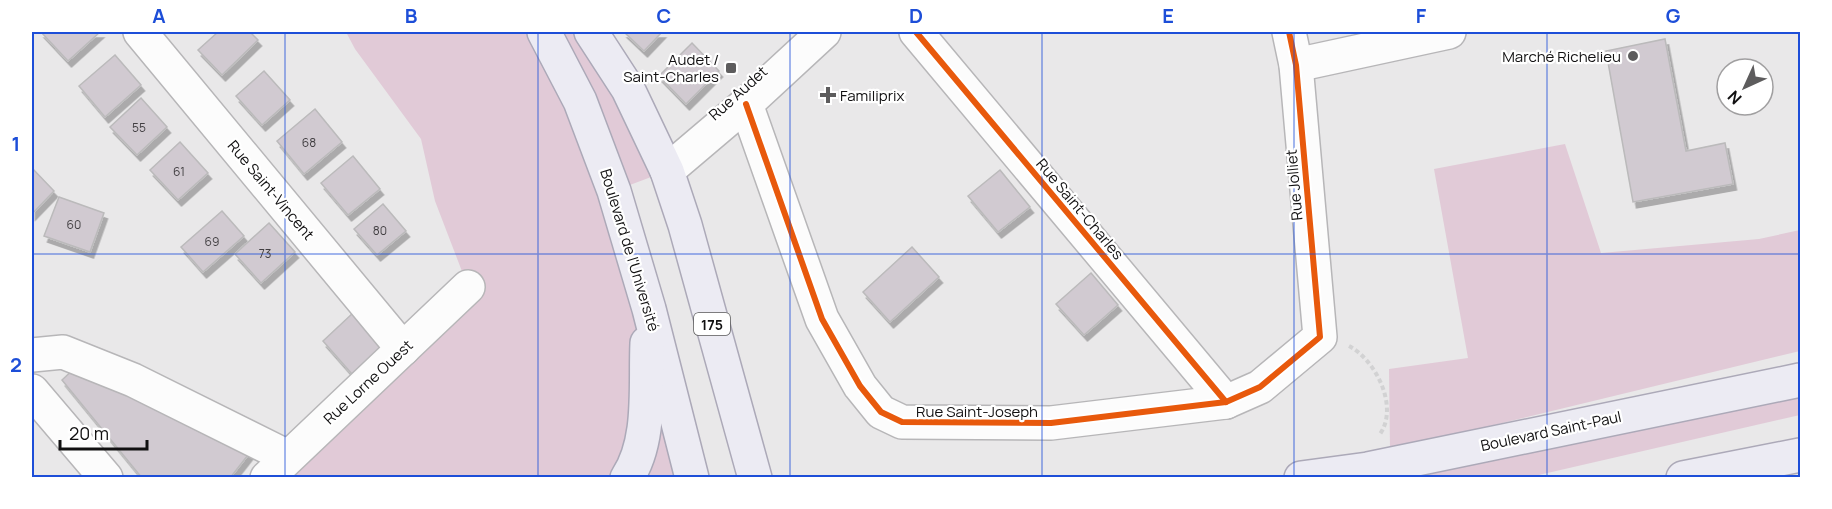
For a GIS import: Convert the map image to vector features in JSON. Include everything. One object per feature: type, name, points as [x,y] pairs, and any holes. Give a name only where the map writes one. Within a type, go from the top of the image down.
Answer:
[{"type":"main road","name":"Boulevard de l'Université","points":[[544,32],[580,101],[614,191],[649,309],[692,477]]},
{"type":"main road","name":"175","points":[[591,32],[628,89],[667,171],[685,225],[755,477]]},
{"type":"main road","points":[[627,477],[638,457],[643,432],[649,309]]},
{"type":"main road","name":"Boulevard Saint-Paul","points":[[1301,477],[1368,469],[1800,380]]},
{"type":"main road","points":[[1683,477],[1800,455]]},
{"type":"street","name":"Rue Saint-Vincent","points":[[140,32],[403,349]]},
{"type":"street","name":"Rue Audet","points":[[667,171],[746,104],[824,32]]},
{"type":"street","name":"Rue Saint-Charles","points":[[916,32],[1226,402]]},
{"type":"street","name":"Rue Jolliet","points":[[1289,32],[1296,65],[1320,337]]},
{"type":"street","points":[[1296,65],[1449,32]]},
{"type":"street","name":"Rue Saint-Joseph","points":[[746,104],[822,319],[860,386],[881,412],[902,422],[1051,423],[1226,402],[1260,387],[1320,337]]},
{"type":"street","name":"Rue Lorne Ouest","points":[[278,467],[468,287]]},
{"type":"street","points":[[32,355],[63,352],[133,380],[278,467]]},
{"type":"street","points":[[32,391],[106,477]]},
{"type":"path","points":[[1320,337],[1352,347],[1381,382],[1386,396],[1385,428],[1372,447],[1368,469]]},
{"type":"shaded area","points":[[346,32],[591,32],[667,171],[614,191],[692,477],[267,478],[468,287],[435,201],[421,139],[355,49]]},
{"type":"shaded area","points":[[1565,144],[1601,253],[1759,239],[1800,230],[1800,351],[1390,450],[1389,369],[1468,358],[1434,169]]},
{"type":"shaded area","points":[[1800,391],[1800,415],[1530,477],[1404,478]]},
{"type":"building","points":[[41,32],[100,32],[68,61]]},
{"type":"building","points":[[218,32],[250,32],[258,40],[222,75],[198,50]]},
{"type":"building","points":[[624,32],[662,32],[644,51]]},
{"type":"building","points":[[1665,39],[1686,151],[1725,143],[1733,184],[1633,202],[1606,51]]},
{"type":"building","points":[[692,43],[719,71],[686,104],[659,76]]},
{"type":"building","points":[[115,55],[141,85],[105,117],[79,86]]},
{"type":"building","points":[[264,71],[290,100],[262,125],[236,96]]},
{"type":"building","points":[[141,98],[167,127],[137,155],[110,127]]},
{"type":"building","points":[[315,109],[342,142],[304,174],[277,141]]},
{"type":"building","points":[[180,142],[208,173],[178,200],[150,170]]},
{"type":"building","points":[[353,156],[380,189],[348,215],[321,183]]},
{"type":"building","points":[[32,168],[54,191],[32,214]]},
{"type":"building","points":[[1000,170],[1030,207],[998,232],[968,196]]},
{"type":"building","points":[[59,197],[104,213],[90,252],[44,236]]},
{"type":"building","points":[[383,204],[406,231],[377,255],[354,229]]},
{"type":"building","points":[[222,211],[244,236],[203,272],[181,247]]},
{"type":"building","points":[[269,223],[295,252],[261,283],[235,254]]},
{"type":"building","points":[[912,247],[939,277],[890,322],[863,292]]},
{"type":"building","points":[[1091,273],[1118,305],[1084,335],[1056,304]]},
{"type":"building","points":[[354,312],[384,345],[352,374],[323,341]]},
{"type":"building","points":[[76,367],[255,446],[230,478],[142,478],[62,380]]},
{"type":"cycle path","points":[[916,32],[1226,402]]},
{"type":"cycle path","points":[[746,104],[822,319],[860,386],[881,412],[902,422],[1051,423],[1226,402],[1260,387],[1320,337],[1296,65],[1289,32]]},
{"type":"place","name":"Marché Richelieu","points":[[1633,56]]},
{"type":"place","name":"Audet / Saint-Charles","points":[[731,68]]},
{"type":"place","name":"Familiprix","points":[[828,95]]}]
